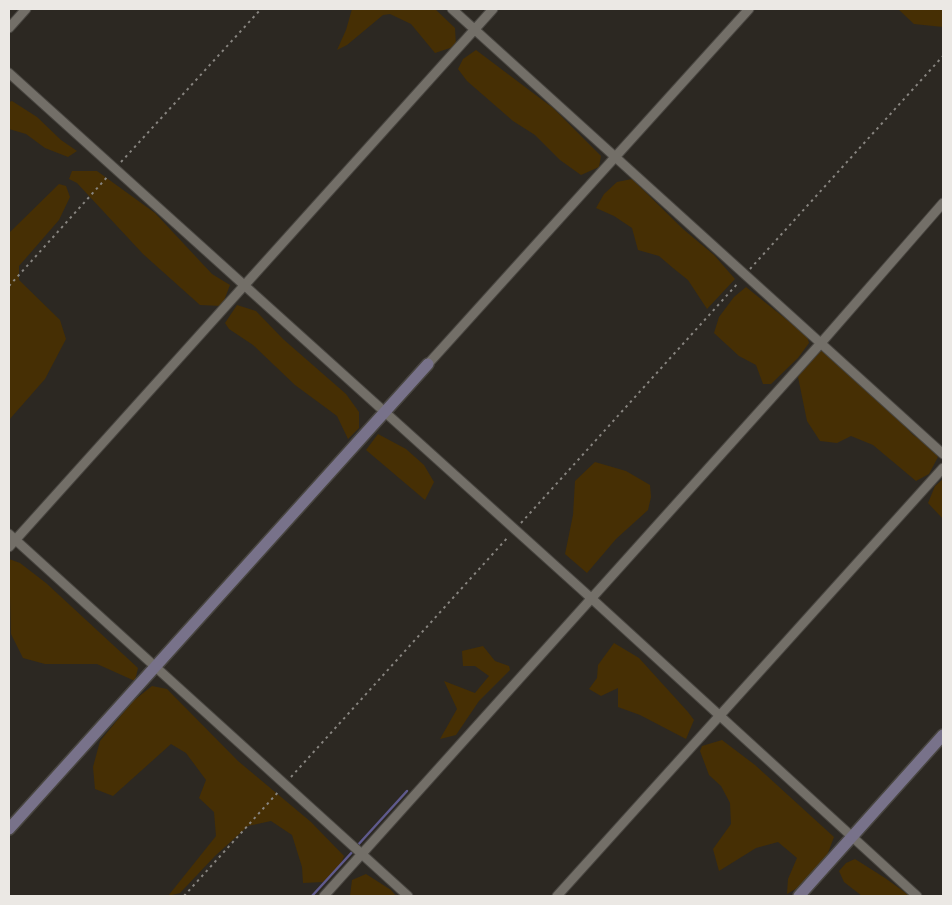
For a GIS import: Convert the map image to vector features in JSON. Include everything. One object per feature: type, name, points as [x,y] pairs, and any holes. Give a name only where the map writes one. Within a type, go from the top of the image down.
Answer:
[{"type":"street","points":[[9,28],[26,9]]},
{"type":"street","points":[[452,9],[943,454]]},
{"type":"street","points":[[408,896],[11,541],[493,9]]},
{"type":"street","points":[[9,829],[749,9]]},
{"type":"street","points":[[9,73],[384,414],[591,598],[917,896]]},
{"type":"street","points":[[324,896],[820,343],[943,202]]},
{"type":"street","points":[[556,896],[943,468]]},
{"type":"street","points":[[799,896],[943,735]]},
{"type":"path","points":[[9,286],[261,9]]},
{"type":"path","points":[[184,896],[943,56]]},
{"type":"shaded area","points":[[352,9],[435,9],[455,28],[456,46],[435,53],[411,24],[390,14],[383,15],[347,45],[337,50],[346,30]]},
{"type":"shaded area","points":[[898,9],[943,9],[943,27],[914,24]]},
{"type":"shaded area","points":[[476,50],[553,108],[601,156],[599,167],[581,175],[560,160],[535,135],[513,121],[467,81],[458,69],[463,59]]},
{"type":"shaded area","points":[[12,101],[37,117],[61,140],[77,151],[68,157],[45,148],[26,134],[9,129],[9,102]]},
{"type":"shaded area","points":[[72,171],[97,171],[155,213],[212,274],[230,285],[222,306],[200,305],[143,254],[77,183],[69,179]]},
{"type":"shaded area","points":[[632,179],[683,229],[714,255],[735,279],[707,309],[688,280],[659,256],[638,250],[632,228],[614,216],[596,208],[604,194],[617,182]]},
{"type":"shaded area","points":[[59,184],[66,186],[70,197],[59,220],[19,266],[19,280],[60,320],[66,339],[45,379],[9,420],[9,233]]},
{"type":"shaded area","points":[[746,287],[807,336],[809,343],[798,358],[771,384],[763,384],[756,365],[739,356],[714,333],[719,317],[734,297]]},
{"type":"shaded area","points":[[237,305],[256,311],[283,339],[346,394],[359,412],[359,428],[348,439],[337,416],[295,385],[253,345],[229,329],[225,323]]},
{"type":"shaded area","points":[[821,347],[872,390],[913,435],[930,446],[938,457],[929,474],[916,481],[873,445],[851,436],[837,443],[820,441],[807,421],[798,377],[804,364]]},
{"type":"shaded area","points":[[378,434],[406,449],[424,465],[434,482],[425,500],[366,450]]},
{"type":"shaded area","points":[[595,462],[626,471],[650,485],[651,497],[648,510],[616,539],[587,573],[565,554],[573,515],[575,481]]},
{"type":"shaded area","points":[[943,479],[943,519],[928,503],[935,486]]},
{"type":"shaded area","points":[[9,559],[20,563],[46,583],[138,668],[135,681],[97,664],[45,664],[23,658],[11,634]]},
{"type":"shaded area","points":[[614,643],[639,658],[694,720],[686,739],[640,715],[618,707],[618,688],[601,696],[589,689],[597,678],[598,665]]},
{"type":"shaded area","points":[[483,646],[495,661],[509,666],[510,670],[479,701],[456,735],[440,739],[457,709],[444,681],[475,693],[489,676],[475,666],[463,666],[462,651]]},
{"type":"shaded area","points":[[152,686],[167,689],[238,761],[311,822],[344,856],[341,864],[323,882],[303,883],[302,867],[292,835],[271,821],[248,826],[215,856],[180,893],[168,896],[216,836],[214,812],[199,798],[206,780],[186,753],[171,744],[113,796],[95,789],[93,767],[100,741],[133,701]]},
{"type":"shaded area","points":[[722,740],[755,765],[834,837],[825,861],[806,883],[787,894],[788,879],[797,858],[778,842],[756,848],[719,871],[713,849],[731,824],[730,803],[721,786],[709,775],[700,751],[702,746]]},
{"type":"shaded area","points":[[855,859],[910,896],[862,896],[844,882],[839,871],[846,863]]},
{"type":"shaded area","points":[[366,874],[391,890],[396,896],[350,896],[352,880]]},
{"type":"waterway","points":[[357,846],[407,791]]},
{"type":"waterway","points":[[312,896],[354,850]]}]
